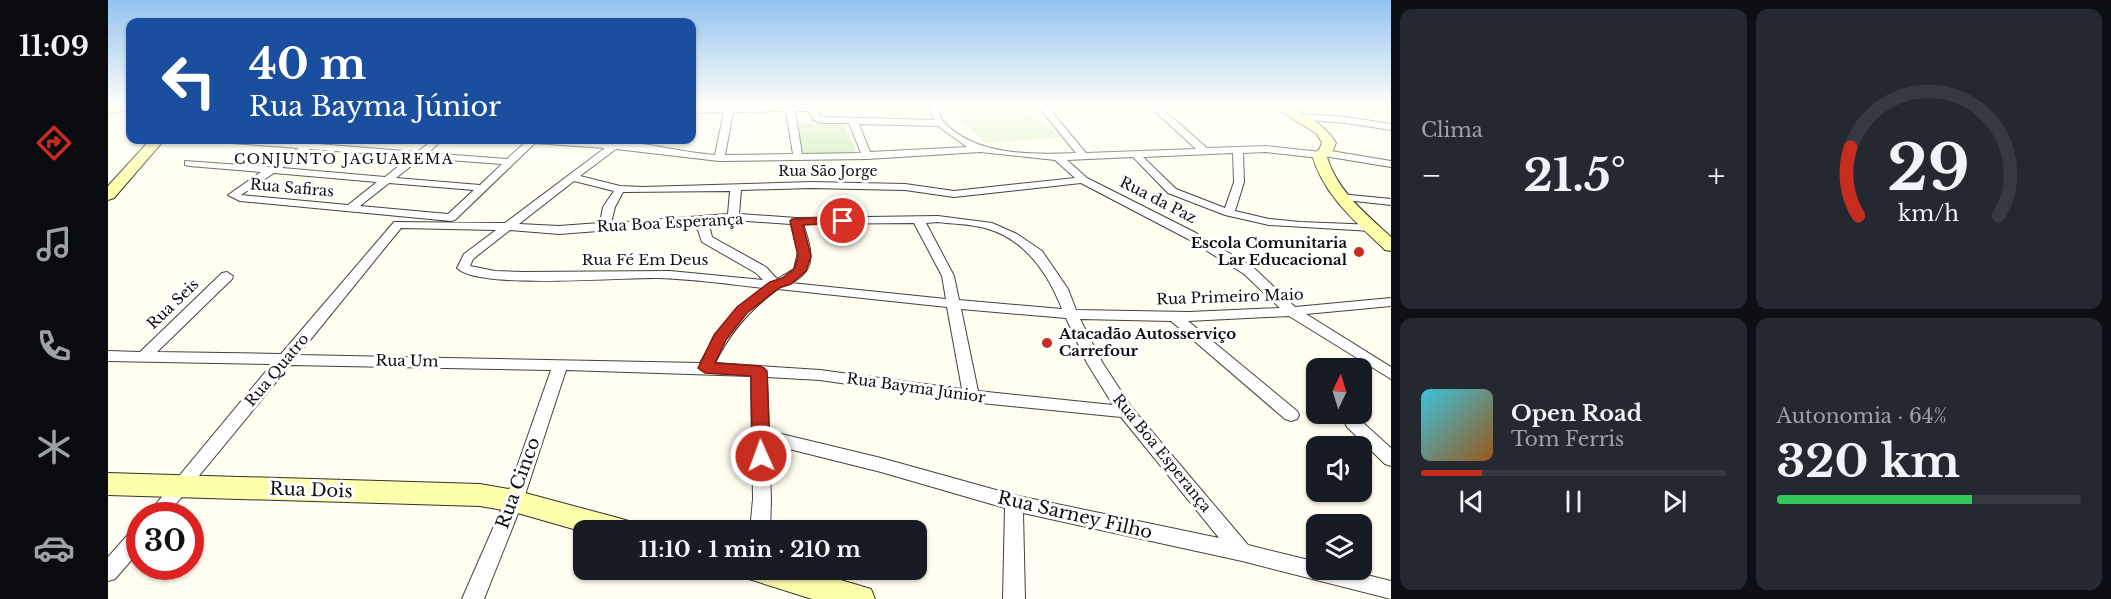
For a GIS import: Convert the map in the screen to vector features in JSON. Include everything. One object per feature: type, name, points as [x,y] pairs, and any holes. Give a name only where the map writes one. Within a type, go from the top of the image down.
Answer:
[{"type":"main road","points":[[1324,133],[1329,143],[1322,154],[1321,167],[1340,197],[1391,246]]},
{"type":"main road","points":[[108,179],[142,144]]},
{"type":"main road","points":[[108,195],[153,144]]},
{"type":"main road","name":"Rua Dois","points":[[108,484],[480,495],[513,501],[582,520]]},
{"type":"main road","points":[[794,580],[860,599]]},
{"type":"street","points":[[719,158],[724,133]]},
{"type":"street","points":[[794,133],[798,157]]},
{"type":"street","points":[[858,133],[867,156]]},
{"type":"street","points":[[953,133],[980,149]]},
{"type":"street","points":[[1064,133],[1083,156]]},
{"type":"street","points":[[1184,133],[1204,151]]},
{"type":"street","points":[[282,144],[510,162]]},
{"type":"street","name":"Rua Safiras","points":[[311,144],[233,195],[240,198],[451,218],[482,188]]},
{"type":"street","points":[[351,208],[433,144]]},
{"type":"street","points":[[189,162],[482,188],[529,144]]},
{"type":"street","points":[[578,144],[612,147],[648,144],[681,155],[719,158],[867,156],[980,149],[1058,157],[1266,149],[1322,154],[1391,165]]},
{"type":"street","points":[[511,227],[612,147]]},
{"type":"street","points":[[1229,213],[1241,183],[1241,165],[1237,149]]},
{"type":"street","points":[[1136,155],[1172,191],[1229,213],[1269,222],[1372,227]]},
{"type":"street","name":"Rua da Paz","points":[[1058,157],[1083,180],[1223,254],[1264,283],[1293,312],[1391,374]]},
{"type":"street","name":"Rua São Jorge","points":[[573,178],[620,189],[643,190],[811,185],[895,186],[954,194],[1083,180]]},
{"type":"street","points":[[733,217],[736,188]]},
{"type":"street","points":[[605,226],[609,207],[620,189]]},
{"type":"street","points":[[1340,197],[1391,202]]},
{"type":"street","name":"Rua Boa Esperança","points":[[398,224],[559,230],[733,217],[796,221],[918,219],[988,225],[1013,237],[1038,255],[1061,289],[1095,363],[1126,412],[1242,552]]},
{"type":"street","points":[[918,219],[948,276],[971,396]]},
{"type":"street","points":[[693,220],[704,229],[706,239],[753,266],[775,285]]},
{"type":"street","points":[[705,368],[719,338],[731,322],[775,285],[793,277],[804,262],[796,221]]},
{"type":"street","name":"Rua Quatro","points":[[167,502],[398,224]]},
{"type":"street","name":"Rua Fé Em Deus","points":[[511,227],[468,257],[464,268],[466,271],[526,276],[676,274],[719,277],[954,304],[1071,314]]},
{"type":"street","name":"Rua Seis","points":[[143,357],[226,276]]},
{"type":"street","name":"Rua Primeiro Maio","points":[[1071,314],[1174,317],[1293,312],[1391,302]]},
{"type":"street","points":[[1174,317],[1291,415]]},
{"type":"street","name":"Rua Um","points":[[108,356],[705,368]]},
{"type":"street","name":"Rua Cinco","points":[[473,599],[513,501],[560,365]]},
{"type":"street","name":"Rua Bayma Júnior","points":[[705,368],[820,375],[971,396],[1126,412]]},
{"type":"street","points":[[759,371],[761,520]]},
{"type":"street","points":[[1354,424],[1391,459]]},
{"type":"street","name":"Rua Sarney Filho","points":[[760,435],[881,465],[1014,503],[1242,552],[1391,591]]},
{"type":"street","points":[[1014,503],[1014,599]]},
{"type":"street","points":[[108,572],[126,551]]},
{"type":"green space","points":[[798,133],[848,133],[856,150],[854,152],[806,154],[801,152]]},
{"type":"green space","points":[[975,133],[1056,133],[1062,137],[985,143]]},
{"type":"place","name":"Escola Comunitaria Lar Educacional","points":[[1359,252]]},
{"type":"place","name":"Atacadão Autosserviço Carrefour","points":[[1047,343]]},
{"type":"district","name":"CONJUNTO JAGUAREMA","points":[[344,159]]},
{"type":"route","points":[[761,456],[759,371],[705,368],[719,338],[742,310],[775,285],[787,281],[799,271],[804,262],[804,256],[796,221],[843,221]]}]
